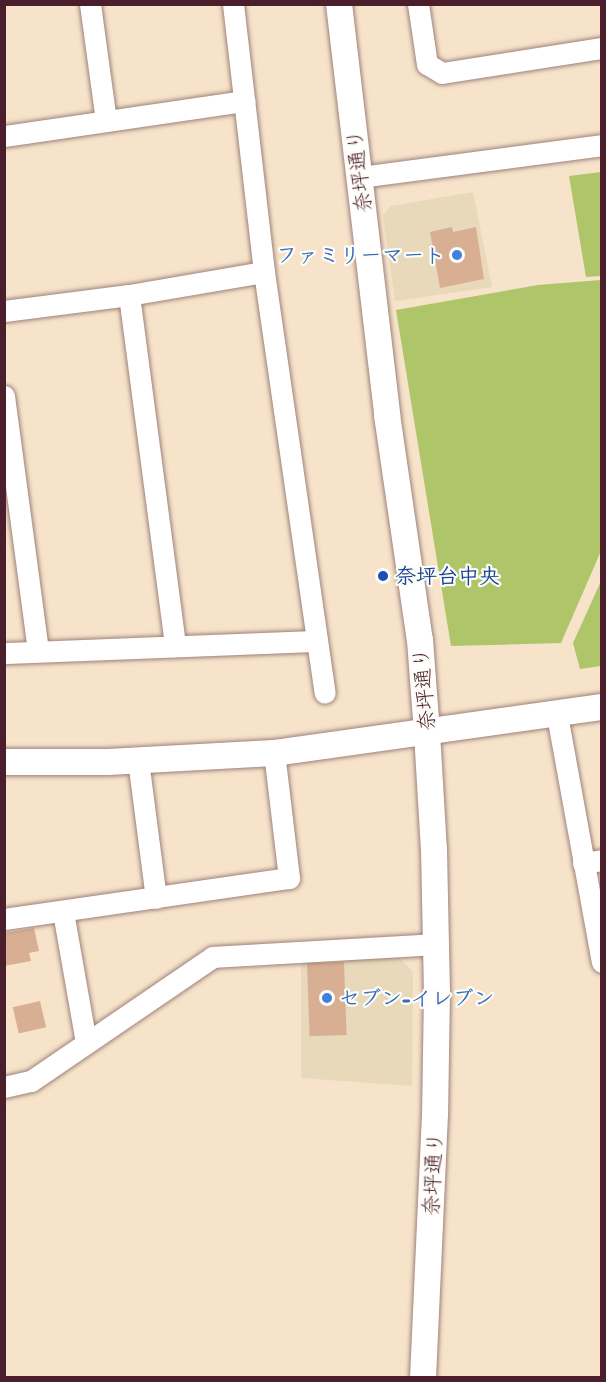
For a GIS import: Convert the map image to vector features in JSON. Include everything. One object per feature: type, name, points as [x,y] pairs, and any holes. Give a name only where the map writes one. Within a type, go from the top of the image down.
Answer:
[{"type":"street","points":[[90,4],[106,121]]},
{"type":"street","points":[[233,4],[264,272],[325,693]]},
{"type":"street","name":"奈坪通り","points":[[339,4],[387,415],[420,640],[427,733],[436,944],[435,1114],[423,1377]]},
{"type":"street","points":[[418,4],[428,64],[442,73],[602,48]]},
{"type":"street","points":[[4,136],[244,101]]},
{"type":"street","points":[[360,177],[602,145]]},
{"type":"street","points":[[4,311],[129,295],[264,272]]},
{"type":"street","points":[[129,295],[175,646]]},
{"type":"street","points":[[4,396],[38,651]]},
{"type":"street","points":[[4,653],[317,641]]},
{"type":"street","points":[[4,762],[138,760],[274,753],[602,707]]},
{"type":"street","points":[[557,715],[592,862],[602,962]]},
{"type":"street","points":[[4,919],[289,878],[274,753]]},
{"type":"street","points":[[138,760],[156,898]]},
{"type":"street","points":[[63,912],[86,1043]]},
{"type":"street","points":[[4,1087],[32,1081],[213,957],[436,944]]},
{"type":"shaded area","points":[[473,192],[492,287],[395,301],[383,215],[391,206]]},
{"type":"shaded area","points":[[398,956],[413,972],[412,1086],[301,1078],[301,957]]},
{"type":"green space","points":[[601,172],[601,276],[586,277],[569,176]]},
{"type":"green space","points":[[601,280],[601,551],[561,643],[451,646],[396,310],[538,285]]},
{"type":"green space","points":[[601,581],[601,666],[580,669],[573,643]]},
{"type":"building","name":"ファミリーマート","points":[[452,227],[453,232],[476,227],[484,279],[440,288],[430,232]]},
{"type":"building","points":[[34,928],[39,951],[29,953],[31,961],[4,966],[4,933]]},
{"type":"building","name":"セブン-イレブン","points":[[344,962],[347,1035],[310,1036],[307,963]]},
{"type":"building","points":[[40,1001],[46,1027],[19,1034],[13,1007]]},
{"type":"place","name":"ファミリーマート","points":[[457,255]]},
{"type":"place","name":"奈坪台中央","points":[[383,576]]},
{"type":"place","name":"セブン-イレブン","points":[[327,998]]}]
